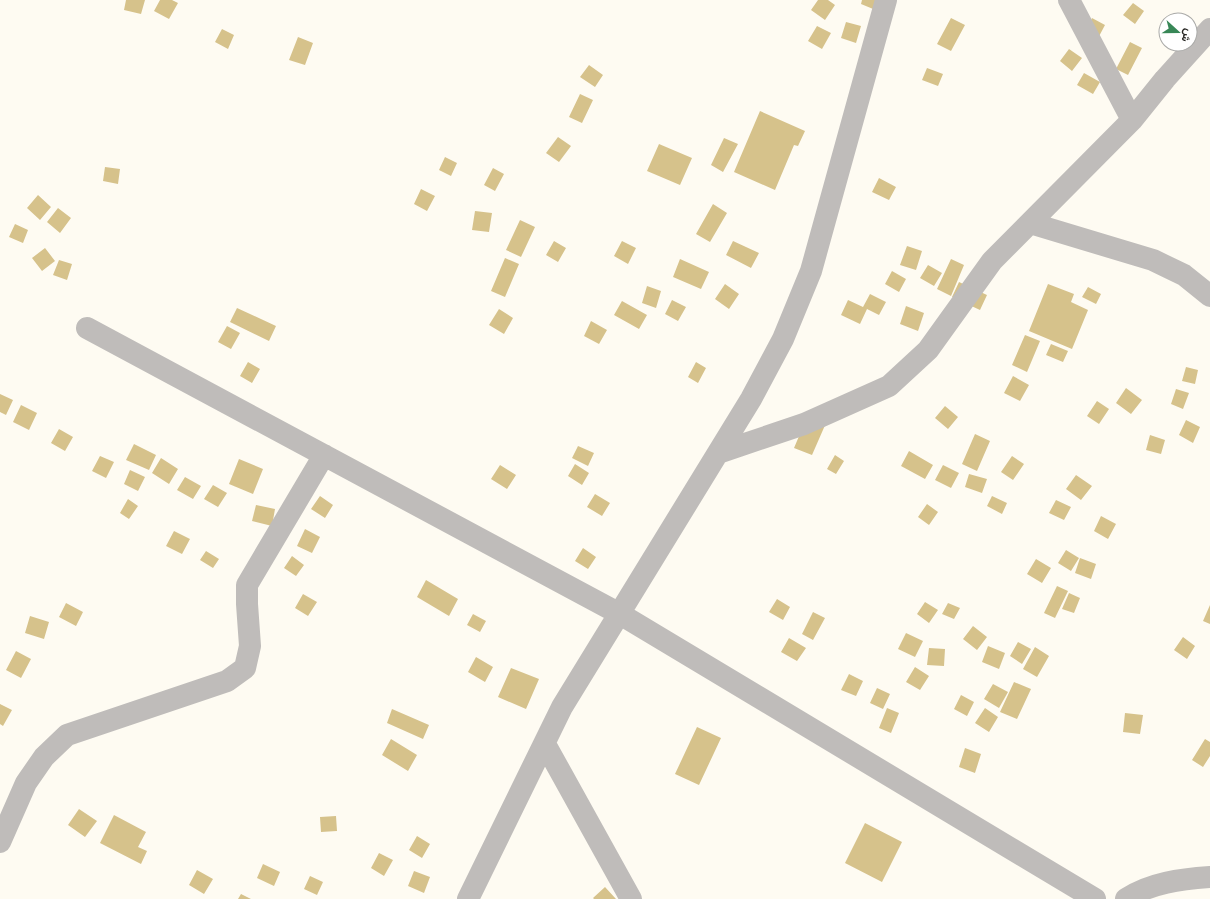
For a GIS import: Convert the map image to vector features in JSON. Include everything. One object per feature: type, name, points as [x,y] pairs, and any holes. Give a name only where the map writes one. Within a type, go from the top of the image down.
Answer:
[{"type":"street","points":[[468,899],[562,708],[752,399],[783,339],[811,271],[886,0]]},
{"type":"street","points":[[1069,0],[1132,120]]},
{"type":"street","points":[[718,453],[804,424],[889,386],[928,350],[992,261],[1132,120],[1165,79],[1210,29]]},
{"type":"street","points":[[1030,223],[1153,260],[1184,275],[1210,296]]},
{"type":"street","points":[[87,328],[620,614],[1096,899]]},
{"type":"street","points":[[0,842],[26,783],[44,757],[67,735],[227,681],[245,668],[250,646],[247,585],[324,455]]},
{"type":"street","points":[[545,744],[631,899]]},
{"type":"street","points":[[1126,899],[1132,895],[1158,885],[1185,878],[1210,876]]},
{"type":"building","points":[[126,0],[145,0],[141,14],[124,10]]},
{"type":"building","points":[[160,0],[172,0],[178,3],[169,19],[154,11]]},
{"type":"building","points":[[818,0],[828,0],[835,5],[825,20],[811,10]]},
{"type":"building","points":[[862,0],[883,0],[878,11],[861,4]]},
{"type":"building","points":[[1133,3],[1144,11],[1135,24],[1123,15]]},
{"type":"building","points":[[951,18],[965,25],[951,51],[937,44]]},
{"type":"building","points":[[1092,18],[1105,25],[1096,42],[1084,36]]},
{"type":"building","points":[[846,22],[861,26],[856,43],[841,38]]},
{"type":"building","points":[[817,26],[831,33],[822,49],[808,41]]},
{"type":"building","points":[[222,29],[234,35],[228,49],[215,42]]},
{"type":"building","points":[[298,37],[313,43],[305,65],[289,60]]},
{"type":"building","points":[[1130,42],[1142,48],[1128,75],[1116,69]]},
{"type":"building","points":[[1069,49],[1082,58],[1072,71],[1060,61]]},
{"type":"building","points":[[589,65],[603,75],[595,87],[580,77]]},
{"type":"building","points":[[927,68],[943,74],[938,86],[922,80]]},
{"type":"building","points":[[1084,73],[1100,82],[1093,94],[1077,85]]},
{"type":"building","points":[[580,94],[593,100],[582,123],[569,117]]},
{"type":"building","points":[[760,111],[805,131],[798,146],[794,145],[775,190],[734,172]]},
{"type":"building","points":[[558,137],[571,146],[559,162],[546,153]]},
{"type":"building","points":[[724,138],[738,144],[723,172],[711,165]]},
{"type":"building","points":[[659,144],[692,158],[680,185],[647,171]]},
{"type":"building","points":[[445,157],[457,163],[451,176],[439,170]]},
{"type":"building","points":[[105,167],[120,169],[118,184],[103,181]]},
{"type":"building","points":[[493,168],[504,174],[495,191],[484,185]]},
{"type":"building","points":[[879,178],[896,187],[889,200],[872,192]]},
{"type":"building","points":[[421,189],[435,196],[427,211],[414,204]]},
{"type":"building","points":[[38,195],[51,207],[40,220],[27,208]]},
{"type":"building","points":[[713,204],[727,213],[710,242],[696,234]]},
{"type":"building","points":[[58,208],[71,218],[60,233],[47,222]]},
{"type":"building","points":[[475,211],[492,213],[489,232],[472,230]]},
{"type":"building","points":[[520,220],[535,227],[521,257],[506,250]]},
{"type":"building","points":[[15,224],[28,230],[23,243],[9,237]]},
{"type":"building","points":[[554,241],[566,248],[558,262],[546,255]]},
{"type":"building","points":[[622,241],[636,248],[628,264],[614,256]]},
{"type":"building","points":[[733,241],[759,253],[751,268],[726,255]]},
{"type":"building","points":[[907,246],[922,251],[916,270],[900,265]]},
{"type":"building","points":[[45,248],[55,261],[42,271],[32,258]]},
{"type":"building","points":[[505,258],[519,264],[505,297],[491,291]]},
{"type":"building","points":[[680,259],[709,272],[701,289],[673,277]]},
{"type":"building","points":[[951,259],[964,265],[951,296],[937,289]]},
{"type":"building","points":[[59,260],[72,264],[67,280],[53,275]]},
{"type":"building","points":[[928,265],[942,273],[934,286],[920,278]]},
{"type":"building","points":[[892,271],[906,279],[899,292],[885,284]]},
{"type":"building","points":[[959,282],[987,295],[980,310],[952,297]]},
{"type":"building","points":[[725,284],[739,294],[729,309],[715,299]]},
{"type":"building","points":[[1048,284],[1074,294],[1071,302],[1088,310],[1072,349],[1029,331]]},
{"type":"building","points":[[647,286],[661,291],[656,308],[642,303]]},
{"type":"building","points":[[1088,287],[1101,294],[1096,304],[1082,297]]},
{"type":"building","points":[[870,294],[886,302],[879,315],[867,309],[860,324],[841,315],[848,300],[863,307]]},
{"type":"building","points":[[672,300],[686,307],[678,321],[665,314]]},
{"type":"building","points":[[622,301],[647,315],[639,329],[614,315]]},
{"type":"building","points":[[906,306],[924,313],[918,331],[900,324]]},
{"type":"building","points":[[237,308],[276,326],[269,341],[230,322]]},
{"type":"building","points":[[499,309],[513,318],[504,334],[489,325]]},
{"type":"building","points":[[591,321],[607,330],[599,344],[584,336]]},
{"type":"building","points":[[227,326],[240,333],[231,349],[218,342]]},
{"type":"building","points":[[1025,335],[1040,341],[1027,372],[1012,365]]},
{"type":"building","points":[[1051,344],[1068,351],[1063,362],[1046,355]]},
{"type":"building","points":[[248,362],[260,369],[252,383],[240,376]]},
{"type":"building","points":[[696,362],[706,368],[698,383],[688,377]]},
{"type":"building","points":[[1186,367],[1198,370],[1195,384],[1182,381]]},
{"type":"building","points":[[1013,376],[1029,385],[1020,401],[1004,393]]},
{"type":"building","points":[[1126,388],[1142,400],[1131,414],[1116,403]]},
{"type":"building","points":[[1176,389],[1189,393],[1183,409],[1171,404]]},
{"type":"building","points":[[0,394],[13,400],[6,415],[0,412]]},
{"type":"building","points":[[1097,401],[1109,409],[1099,424],[1087,416]]},
{"type":"building","points":[[21,405],[37,413],[29,430],[13,422]]},
{"type":"building","points":[[945,406],[958,417],[948,429],[935,418]]},
{"type":"building","points":[[808,415],[826,423],[812,455],[794,448]]},
{"type":"building","points":[[1186,420],[1200,427],[1193,443],[1179,435]]},
{"type":"building","points":[[59,429],[73,437],[65,451],[51,443]]},
{"type":"building","points":[[975,434],[990,441],[977,471],[962,464]]},
{"type":"building","points":[[1150,435],[1165,440],[1161,454],[1146,450]]},
{"type":"building","points":[[134,444],[156,455],[149,470],[126,460]]},
{"type":"building","points":[[578,446],[594,453],[588,466],[572,458]]},
{"type":"building","points":[[909,451],[933,465],[925,479],[901,466]]},
{"type":"building","points":[[835,455],[844,461],[836,474],[827,469]]},
{"type":"building","points":[[100,456],[114,462],[106,478],[92,471]]},
{"type":"building","points":[[1012,456],[1024,464],[1013,480],[1001,472]]},
{"type":"building","points":[[161,458],[178,469],[169,484],[152,473]]},
{"type":"building","points":[[239,459],[263,469],[253,494],[229,484]]},
{"type":"building","points":[[575,464],[589,473],[582,485],[568,476]]},
{"type":"building","points":[[500,465],[516,475],[507,489],[491,479]]},
{"type":"building","points":[[943,465],[959,473],[951,488],[935,480]]},
{"type":"building","points":[[130,470],[145,477],[138,491],[124,484]]},
{"type":"building","points":[[969,474],[987,479],[982,493],[965,487]]},
{"type":"building","points":[[1076,475],[1092,486],[1081,500],[1066,489]]},
{"type":"building","points":[[185,477],[201,486],[193,499],[177,490]]},
{"type":"building","points":[[213,485],[227,493],[218,507],[204,499]]},
{"type":"building","points":[[595,494],[610,503],[602,516],[587,507]]},
{"type":"building","points":[[320,496],[333,505],[325,518],[311,509]]},
{"type":"building","points":[[992,496],[1007,503],[1002,514],[987,506]]},
{"type":"building","points":[[128,499],[138,506],[129,519],[120,513]]},
{"type":"building","points":[[1056,500],[1071,507],[1064,520],[1049,513]]},
{"type":"building","points":[[927,504],[938,512],[929,525],[918,517]]},
{"type":"building","points":[[256,505],[275,509],[272,526],[252,521]]},
{"type":"building","points":[[1101,516],[1116,524],[1108,539],[1094,531]]},
{"type":"building","points":[[305,529],[320,537],[312,553],[297,546]]},
{"type":"building","points":[[174,531],[190,539],[182,554],[166,546]]},
{"type":"building","points":[[583,548],[596,557],[588,569],[575,561]]},
{"type":"building","points":[[1066,550],[1079,558],[1071,571],[1058,563]]},
{"type":"building","points":[[206,551],[219,559],[213,568],[200,560]]},
{"type":"building","points":[[292,556],[304,565],[296,576],[284,568]]},
{"type":"building","points":[[1080,558],[1096,564],[1091,579],[1075,573]]},
{"type":"building","points":[[1036,559],[1051,568],[1042,583],[1027,574]]},
{"type":"building","points":[[426,580],[458,599],[449,616],[417,597]]},
{"type":"building","points":[[1057,586],[1068,591],[1055,618],[1044,613]]},
{"type":"building","points":[[1069,593],[1080,598],[1074,613],[1062,609]]},
{"type":"building","points":[[303,594],[317,602],[308,616],[295,608]]},
{"type":"building","points":[[777,599],[790,607],[783,620],[769,612]]},
{"type":"building","points":[[925,602],[938,610],[929,623],[917,614]]},
{"type":"building","points":[[66,603],[83,612],[76,626],[59,617]]},
{"type":"building","points":[[948,603],[960,608],[954,619],[942,614]]},
{"type":"building","points":[[1210,605],[1210,624],[1203,621]]},
{"type":"building","points":[[813,612],[825,618],[813,640],[802,634]]},
{"type":"building","points":[[473,614],[486,621],[480,632],[467,625]]},
{"type":"building","points":[[30,616],[49,622],[44,639],[25,633]]},
{"type":"building","points":[[973,626],[987,637],[977,650],[963,639]]},
{"type":"building","points":[[906,633],[923,641],[915,657],[898,649]]},
{"type":"building","points":[[1183,637],[1195,646],[1187,659],[1174,650]]},
{"type":"building","points":[[789,638],[806,648],[797,661],[781,652]]},
{"type":"building","points":[[1018,642],[1031,649],[1022,664],[1010,656]]},
{"type":"building","points":[[988,646],[1005,653],[999,669],[982,662]]},
{"type":"building","points":[[1035,647],[1049,656],[1037,677],[1023,669]]},
{"type":"building","points":[[929,648],[945,649],[944,666],[927,665]]},
{"type":"building","points":[[16,651],[31,659],[21,678],[6,670]]},
{"type":"building","points":[[476,657],[493,667],[485,682],[468,672]]},
{"type":"building","points":[[915,667],[929,676],[920,690],[906,682]]},
{"type":"building","points":[[511,668],[539,679],[526,709],[498,697]]},
{"type":"building","points":[[849,674],[863,681],[856,696],[841,690]]},
{"type":"building","points":[[1014,682],[1031,689],[1017,719],[1000,712]]},
{"type":"building","points":[[993,684],[1008,692],[999,708],[984,699]]},
{"type":"building","points":[[877,688],[890,694],[883,709],[870,703]]},
{"type":"building","points":[[961,695],[974,702],[967,716],[954,709]]},
{"type":"building","points":[[0,704],[12,710],[3,726],[0,724]]},
{"type":"building","points":[[887,708],[899,713],[891,733],[879,728]]},
{"type":"building","points":[[985,708],[998,717],[989,732],[975,723]]},
{"type":"building","points":[[392,709],[429,725],[423,739],[387,723]]},
{"type":"building","points":[[1125,713],[1143,715],[1140,734],[1123,732]]},
{"type":"building","points":[[697,727],[721,738],[699,785],[675,774]]},
{"type":"building","points":[[391,739],[417,755],[408,771],[382,755]]},
{"type":"building","points":[[1205,739],[1210,742],[1210,756],[1203,767],[1192,760]]},
{"type":"building","points":[[965,748],[981,754],[975,773],[959,767]]},
{"type":"building","points":[[79,809],[97,821],[85,837],[68,825]]},
{"type":"building","points":[[114,815],[146,832],[138,847],[147,851],[141,864],[100,843]]},
{"type":"building","points":[[336,816],[337,831],[321,832],[320,817]]},
{"type":"building","points":[[865,823],[902,842],[882,882],[845,863]]},
{"type":"building","points":[[417,836],[430,844],[422,858],[409,850]]},
{"type":"building","points":[[379,853],[393,860],[384,876],[371,868]]},
{"type":"building","points":[[263,864],[280,872],[274,886],[257,878]]},
{"type":"building","points":[[197,870],[213,879],[204,894],[189,885]]},
{"type":"building","points":[[414,871],[430,877],[424,893],[408,886]]},
{"type":"building","points":[[310,876],[323,882],[317,895],[304,889]]},
{"type":"building","points":[[605,887],[616,899],[593,898]]},
{"type":"building","points":[[241,894],[251,899],[238,899]]}]
